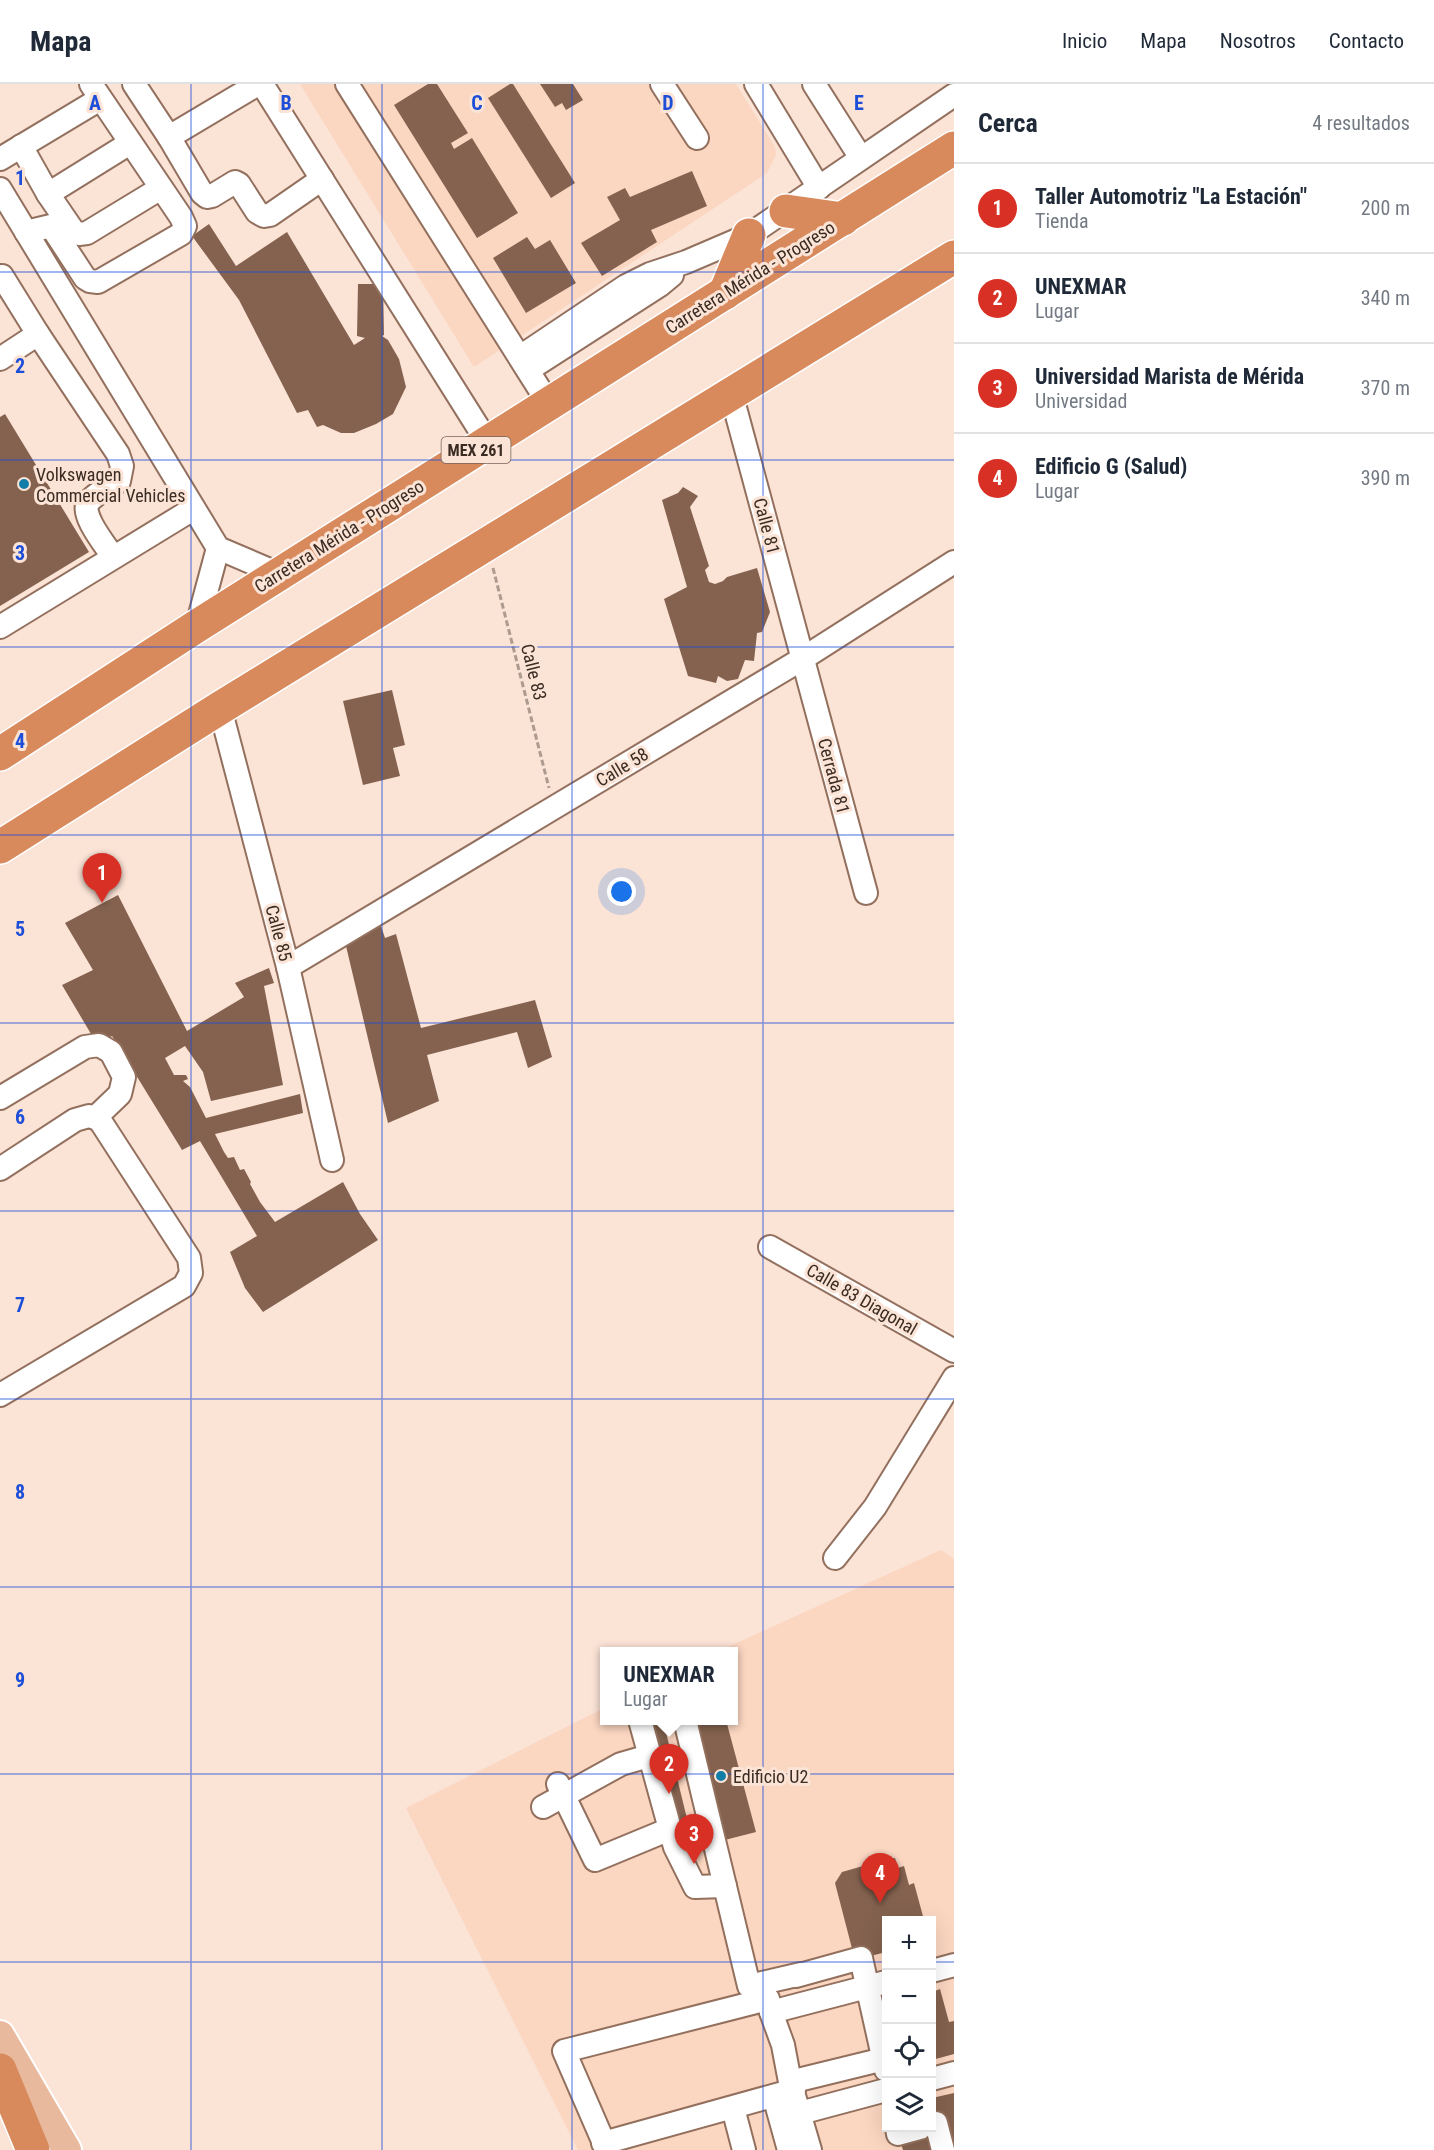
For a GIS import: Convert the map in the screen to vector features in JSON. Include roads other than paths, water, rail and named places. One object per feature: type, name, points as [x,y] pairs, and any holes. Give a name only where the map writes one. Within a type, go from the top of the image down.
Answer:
[{"type":"highway","name":"Carretera Mérida - Progreso","points":[[0,754],[197,626],[954,148]]},
{"type":"highway","points":[[786,211],[843,219]]},
{"type":"highway","points":[[725,293],[749,235]]},
{"type":"highway","points":[[0,847],[220,708],[954,256]]},
{"type":"highway","points":[[0,2070],[33,2150]]},
{"type":"highway","points":[[0,2118],[18,2150]]},
{"type":"main road","points":[[0,2035],[67,2150]]},
{"type":"street","points":[[134,84],[202,193],[207,197],[235,182],[239,184],[257,212],[264,216],[270,215],[322,179]]},
{"type":"street","points":[[169,138],[260,84],[488,443]]},
{"type":"street","points":[[347,84],[549,404]]},
{"type":"street","points":[[662,84],[697,138]]},
{"type":"street","points":[[756,84],[819,188]]},
{"type":"street","points":[[814,84],[861,158]]},
{"type":"street","points":[[0,159],[96,91],[185,226],[181,234],[98,282],[85,278],[51,226],[26,232]]},
{"type":"street","points":[[524,364],[626,286],[650,274],[686,262],[749,235],[954,95]]},
{"type":"street","points":[[48,194],[130,143]]},
{"type":"street","points":[[21,146],[48,194],[74,232],[79,234],[87,233],[161,188]]},
{"type":"street","points":[[0,189],[218,548],[279,574]]},
{"type":"street","points":[[2,276],[118,454],[122,466],[119,481],[88,502],[86,509],[89,520],[113,557]]},
{"type":"street","points":[[0,359],[38,334]]},
{"type":"street","name":"Calle 81","points":[[731,393],[802,659]]},
{"type":"street","points":[[0,627],[193,509]]},
{"type":"street","points":[[197,626],[218,548]]},
{"type":"street","name":"Calle 58","points":[[288,967],[802,659],[954,562]]},
{"type":"street","name":"Cerrada 81","points":[[802,659],[866,893]]},
{"type":"street","name":"Calle 85","points":[[220,708],[288,967],[332,1160]]},
{"type":"street","points":[[0,1098],[85,1047],[99,1045],[111,1052],[124,1077],[120,1094],[95,1118]]},
{"type":"street","points":[[0,1169],[75,1120],[88,1116],[99,1119],[189,1258],[191,1273],[184,1286],[0,1395]]},
{"type":"street","name":"Calle 83 Diagonal","points":[[770,1247],[954,1351]]},
{"type":"street","points":[[835,1558],[875,1508],[954,1378]]},
{"type":"street","points":[[641,1725],[675,1847],[695,1887],[724,1886]]},
{"type":"street","points":[[686,1725],[749,1986],[861,1958],[877,1985],[882,2034]]},
{"type":"street","points":[[543,1807],[621,1764],[649,1756]]},
{"type":"street","points":[[558,1784],[595,1860],[670,1829]]},
{"type":"street","points":[[936,1970],[954,1965]]},
{"type":"street","points":[[771,2012],[877,1985]]},
{"type":"street","points":[[789,2150],[786,2089],[783,2045],[768,1999],[564,2051],[605,2147],[733,2108],[786,2089],[882,2065]]},
{"type":"street","points":[[936,2078],[954,2073]]},
{"type":"street","points":[[786,2089],[800,2113],[810,2150]]},
{"type":"street","points":[[800,2113],[882,2091]]},
{"type":"street","points":[[733,2108],[744,2150]]},
{"type":"street","points":[[936,2126],[944,2150]]},
{"type":"place","name":"Volkswagen Commercial Vehicles","points":[[24,484]]},
{"type":"place","name":"Taller Automotriz \"La Estación\"","points":[[102,903]]},
{"type":"place","name":"Edificio U2","points":[[721,1776]]},
{"type":"place","name":"UNEXMAR","points":[[669,1794]]},
{"type":"place","name":"Universidad Marista de Mérida","points":[[694,1864]]},
{"type":"place","name":"Edificio G (Salud)","points":[[880,1903]]}]
